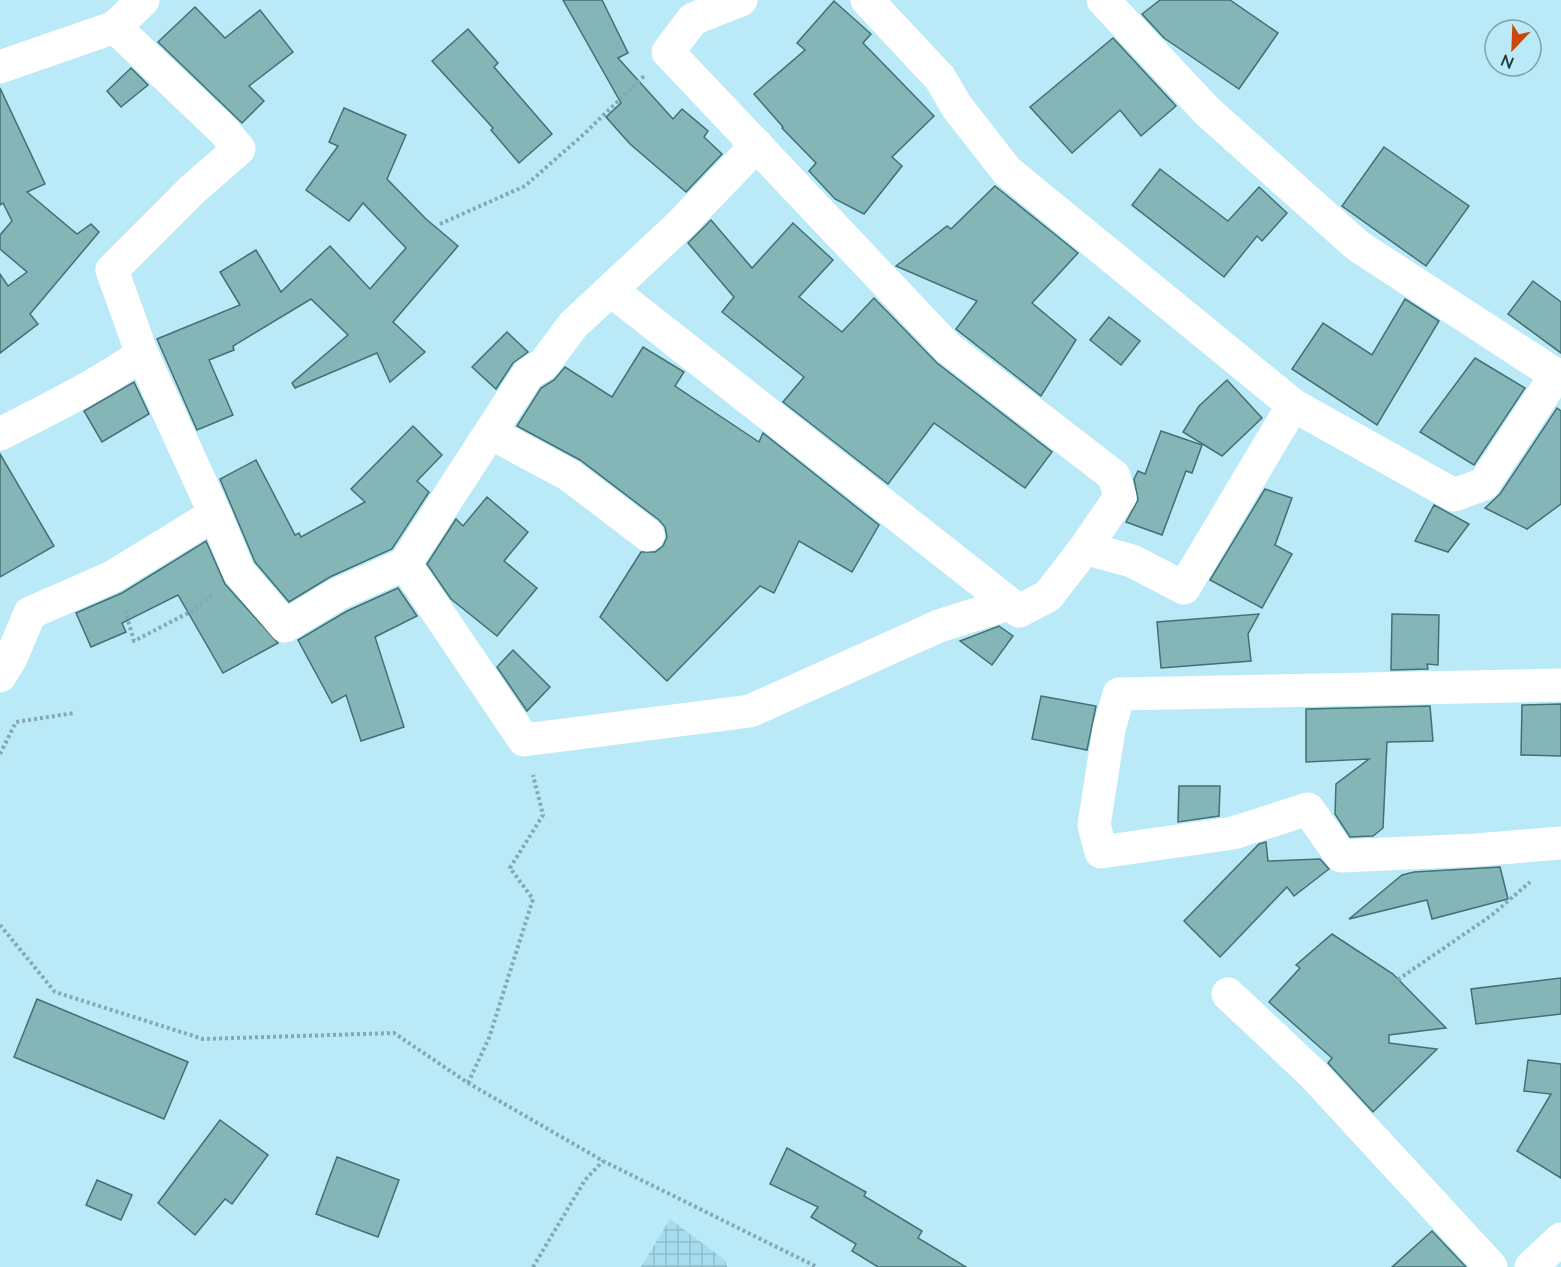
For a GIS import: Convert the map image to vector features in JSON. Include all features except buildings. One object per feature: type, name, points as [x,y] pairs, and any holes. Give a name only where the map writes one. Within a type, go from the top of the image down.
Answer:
[{"type":"street","points":[[0,67],[115,27],[143,0]]},
{"type":"street","points":[[612,291],[1019,611],[1048,596],[1120,497],[1114,476],[948,348],[668,52],[693,19],[741,0]]},
{"type":"street","points":[[867,0],[940,78],[957,107],[1007,171],[1293,405],[1454,495],[1484,484],[1559,376],[1358,246],[1207,111],[1102,0]]},
{"type":"street","points":[[115,27],[224,131],[239,149],[193,189],[112,270],[142,354],[239,572],[285,626],[338,594],[405,564],[528,374],[544,364],[573,325],[680,225],[757,145]]},
{"type":"street","points":[[0,434],[114,375],[142,354]]},
{"type":"street","points":[[1085,548],[1132,561],[1184,588],[1293,405]]},
{"type":"street","points":[[491,433],[569,476],[648,535]]},
{"type":"street","points":[[0,676],[11,658],[30,613],[112,577],[215,514]]},
{"type":"street","points":[[405,564],[524,740],[750,711],[939,626],[1008,604]]},
{"type":"street","points":[[1561,685],[1119,694],[1109,729],[1094,825],[1101,852],[1233,834],[1308,809],[1341,856],[1476,850],[1561,843]]},
{"type":"street","points":[[1228,994],[1313,1074],[1491,1267]]},
{"type":"street","points":[[1531,1267],[1561,1239]]},
{"type":"path","points":[[440,224],[525,186],[584,135],[668,52]]},
{"type":"path","points":[[112,577],[134,641],[194,610],[239,572]]},
{"type":"path","points":[[0,754],[16,722],[74,713]]},
{"type":"path","points":[[468,1083],[489,1038],[533,899],[510,868],[543,815],[524,740]]},
{"type":"path","points":[[1393,983],[1492,915],[1535,877]]},
{"type":"path","points":[[0,925],[55,992],[203,1039],[394,1033],[468,1083],[603,1161],[816,1267]]},
{"type":"path","points":[[533,1267],[585,1180],[603,1161]]},
{"type":"shaded area","points":[[670,1219],[725,1260],[727,1267],[641,1267]]}]
